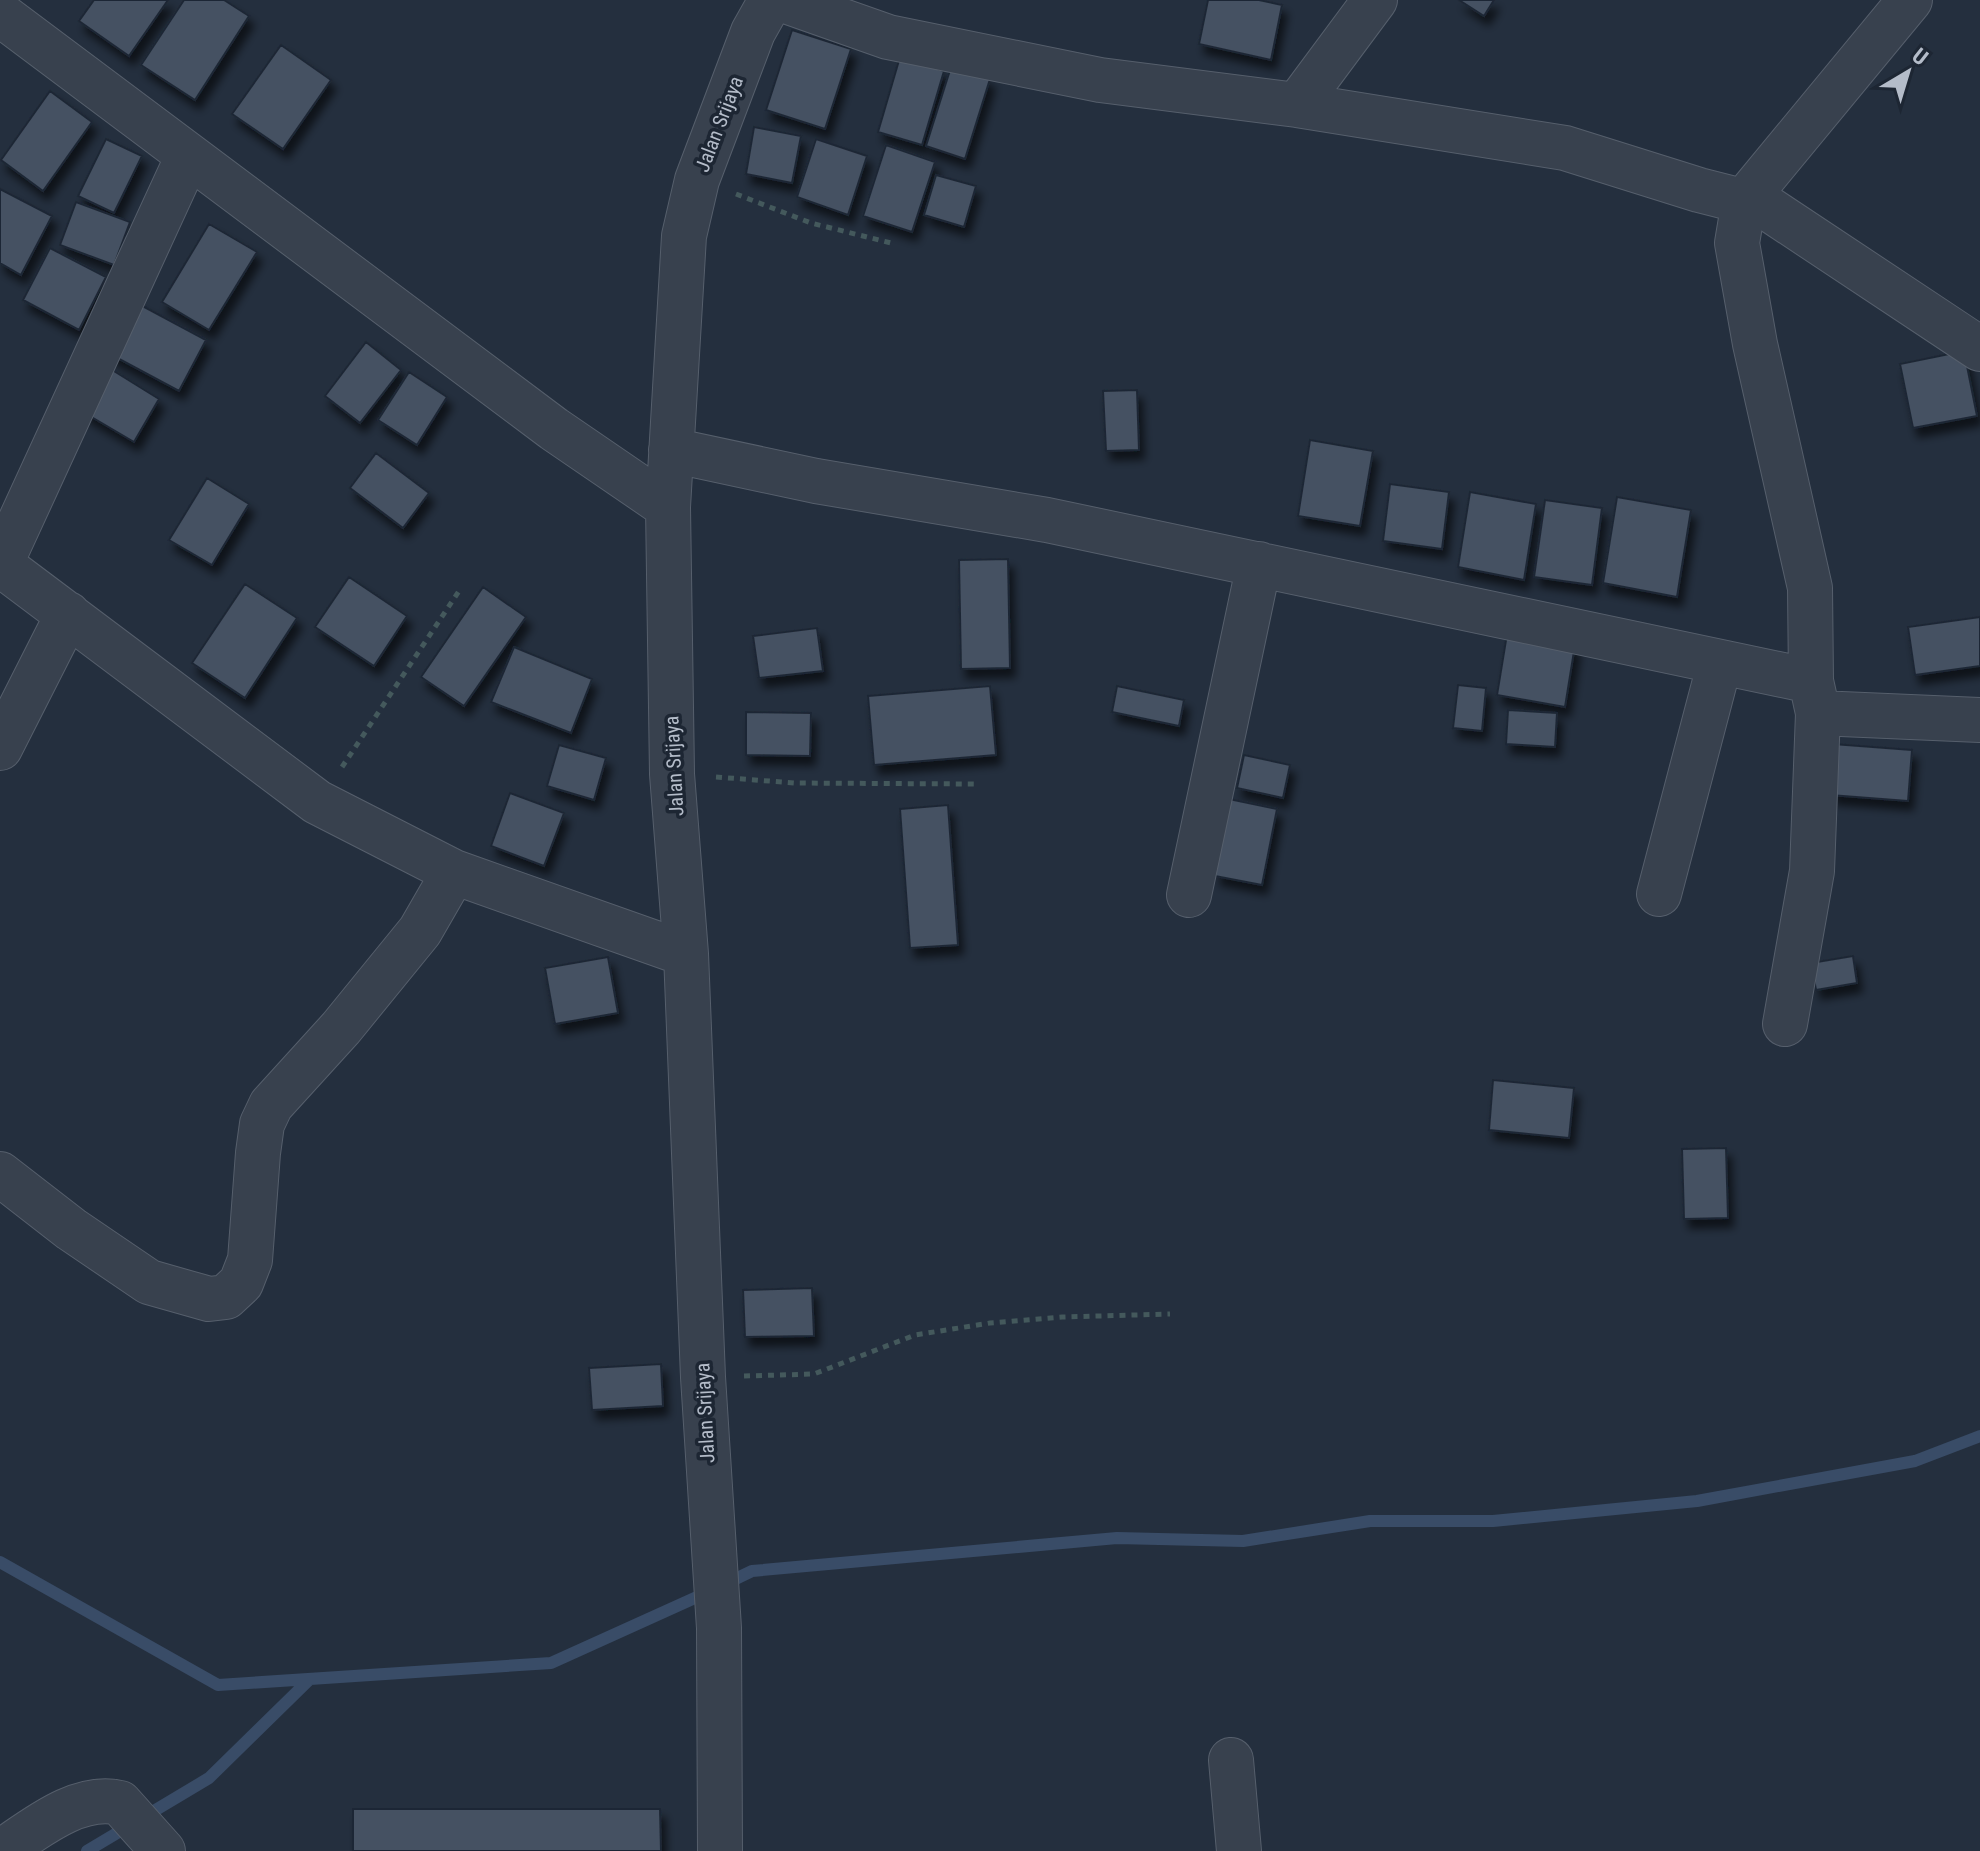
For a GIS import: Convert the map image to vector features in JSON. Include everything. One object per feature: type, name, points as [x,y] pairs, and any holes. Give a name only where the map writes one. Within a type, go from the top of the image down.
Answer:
[{"type":"street","name":"Jalan Srijaya","points":[[720,1851],[719,1628],[703,1377],[686,954],[672,774],[668,507],[684,236],[697,180],[753,32],[771,0]]},
{"type":"street","points":[[783,0],[888,37],[1085,77],[1297,105],[1565,148],[1766,207],[1980,349]]},
{"type":"street","points":[[1297,105],[1375,0]]},
{"type":"street","points":[[1785,1024],[1812,871],[1815,697],[1810,588],[1758,358],[1737,243],[1744,201],[1910,0]]},
{"type":"street","points":[[0,14],[554,429],[668,507]]},
{"type":"street","points":[[188,156],[0,564],[317,802],[454,872],[686,954]]},
{"type":"street","points":[[671,450],[816,481],[1047,520],[1720,662],[1815,697],[1980,720]]},
{"type":"street","points":[[1189,895],[1259,564]]},
{"type":"street","points":[[0,748],[68,614]]},
{"type":"street","points":[[1659,894],[1720,662]]},
{"type":"street","points":[[0,1174],[71,1229],[149,1282],[209,1299],[226,1297],[241,1283],[250,1260],[258,1153],[262,1124],[271,1105],[341,1028],[420,931],[454,872]]},
{"type":"street","points":[[1231,1760],[1239,1851]]},
{"type":"street","points":[[2,1851],[53,1817],[97,1800],[120,1803],[156,1843]]},
{"type":"path","points":[[697,180],[811,223],[891,243]]},
{"type":"path","points":[[317,802],[356,749],[461,588]]},
{"type":"path","points":[[672,774],[795,783],[975,784]]},
{"type":"path","points":[[703,1377],[814,1374],[915,1335],[990,1323],[1170,1314]]},
{"type":"building","points":[[94,0],[168,0],[129,56],[79,21]]},
{"type":"building","points":[[184,0],[224,0],[249,16],[195,100],[141,65]]},
{"type":"building","points":[[1208,0],[1259,0],[1282,5],[1271,60],[1199,44]]},
{"type":"building","points":[[1459,0],[1494,0],[1484,16]]},
{"type":"building","points":[[792,30],[851,49],[825,129],[766,110]]},
{"type":"building","points":[[281,45],[331,80],[283,149],[232,114]]},
{"type":"building","points":[[900,57],[944,71],[922,145],[878,132]]},
{"type":"building","points":[[951,67],[990,79],[965,159],[926,146]]},
{"type":"building","points":[[50,91],[92,122],[43,191],[1,160]]},
{"type":"building","points":[[754,127],[801,136],[792,183],[746,174]]},
{"type":"building","points":[[106,139],[142,156],[114,213],[78,196]]},
{"type":"building","points":[[816,139],[867,156],[848,215],[797,197]]},
{"type":"building","points":[[886,145],[935,162],[912,232],[863,216]]},
{"type":"building","points":[[936,175],[976,186],[964,227],[924,215]]},
{"type":"building","points":[[0,189],[52,216],[21,275],[0,263]]},
{"type":"building","points":[[76,202],[130,222],[114,265],[60,245]]},
{"type":"building","points":[[209,224],[257,252],[209,330],[162,302]]},
{"type":"building","points":[[50,248],[106,277],[79,330],[23,300]]},
{"type":"building","points":[[135,302],[206,340],[179,391],[108,353]]},
{"type":"building","points":[[366,342],[401,370],[360,423],[325,396]]},
{"type":"building","points":[[1964,351],[1977,416],[1913,428],[1900,364]]},
{"type":"building","points":[[109,368],[159,399],[134,442],[83,412]]},
{"type":"building","points":[[409,372],[447,397],[417,445],[378,420]]},
{"type":"building","points":[[1137,390],[1139,450],[1106,451],[1103,391]]},
{"type":"building","points":[[1310,440],[1373,451],[1360,526],[1298,516]]},
{"type":"building","points":[[376,453],[429,493],[403,528],[350,488]]},
{"type":"building","points":[[207,478],[249,504],[212,565],[169,540]]},
{"type":"building","points":[[1390,484],[1449,492],[1442,549],[1383,541]]},
{"type":"building","points":[[1470,492],[1536,504],[1524,580],[1458,567]]},
{"type":"building","points":[[1617,497],[1691,510],[1677,597],[1603,583]]},
{"type":"building","points":[[1545,500],[1602,508],[1592,585],[1534,577]]},
{"type":"building","points":[[1008,559],[1010,668],[961,669],[959,560]]},
{"type":"building","points":[[349,577],[407,616],[374,666],[315,627]]},
{"type":"building","points":[[245,584],[297,618],[245,698],[192,663]]},
{"type":"building","points":[[483,587],[526,617],[464,706],[421,677]]},
{"type":"building","points":[[1980,617],[1980,666],[1915,675],[1908,627]]},
{"type":"building","points":[[817,628],[823,671],[759,678],[753,636]]},
{"type":"building","points":[[1507,634],[1575,645],[1565,707],[1497,695]]},
{"type":"building","points":[[514,647],[592,679],[571,733],[491,702]]},
{"type":"building","points":[[1458,685],[1486,688],[1482,731],[1453,728]]},
{"type":"building","points":[[990,686],[996,755],[874,765],[868,696]]},
{"type":"building","points":[[1117,686],[1184,700],[1179,726],[1112,712]]},
{"type":"building","points":[[1508,710],[1557,713],[1555,747],[1506,744]]},
{"type":"building","points":[[746,712],[811,713],[810,756],[746,755]]},
{"type":"building","points":[[1833,744],[1912,750],[1908,801],[1830,795]]},
{"type":"building","points":[[559,745],[606,758],[594,800],[547,786]]},
{"type":"building","points":[[1244,755],[1290,765],[1283,798],[1237,788]]},
{"type":"building","points":[[510,793],[564,813],[544,866],[491,846]]},
{"type":"building","points":[[1229,799],[1277,809],[1262,885],[1215,876]]},
{"type":"building","points":[[948,805],[958,945],[910,948],[900,809]]},
{"type":"building","points":[[1853,956],[1857,983],[1816,990],[1811,963]]},
{"type":"building","points":[[608,957],[618,1013],[555,1024],[545,968]]},
{"type":"building","points":[[1493,1080],[1574,1088],[1569,1138],[1489,1130]]},
{"type":"building","points":[[1726,1148],[1728,1218],[1684,1219],[1682,1149]]},
{"type":"building","points":[[812,1288],[814,1336],[745,1337],[743,1290]]},
{"type":"building","points":[[661,1364],[663,1406],[592,1410],[589,1368]]},
{"type":"building","points":[[353,1809],[660,1809],[661,1851],[353,1851]]},
{"type":"waterway","points":[[725,1584],[752,1571],[1117,1538],[1243,1541],[1370,1521],[1493,1521],[1697,1501],[1915,1461],[1980,1436]]},
{"type":"waterway","points":[[0,1562],[218,1685],[551,1663],[708,1592]]},
{"type":"waterway","points":[[87,1851],[209,1778],[310,1679]]}]
